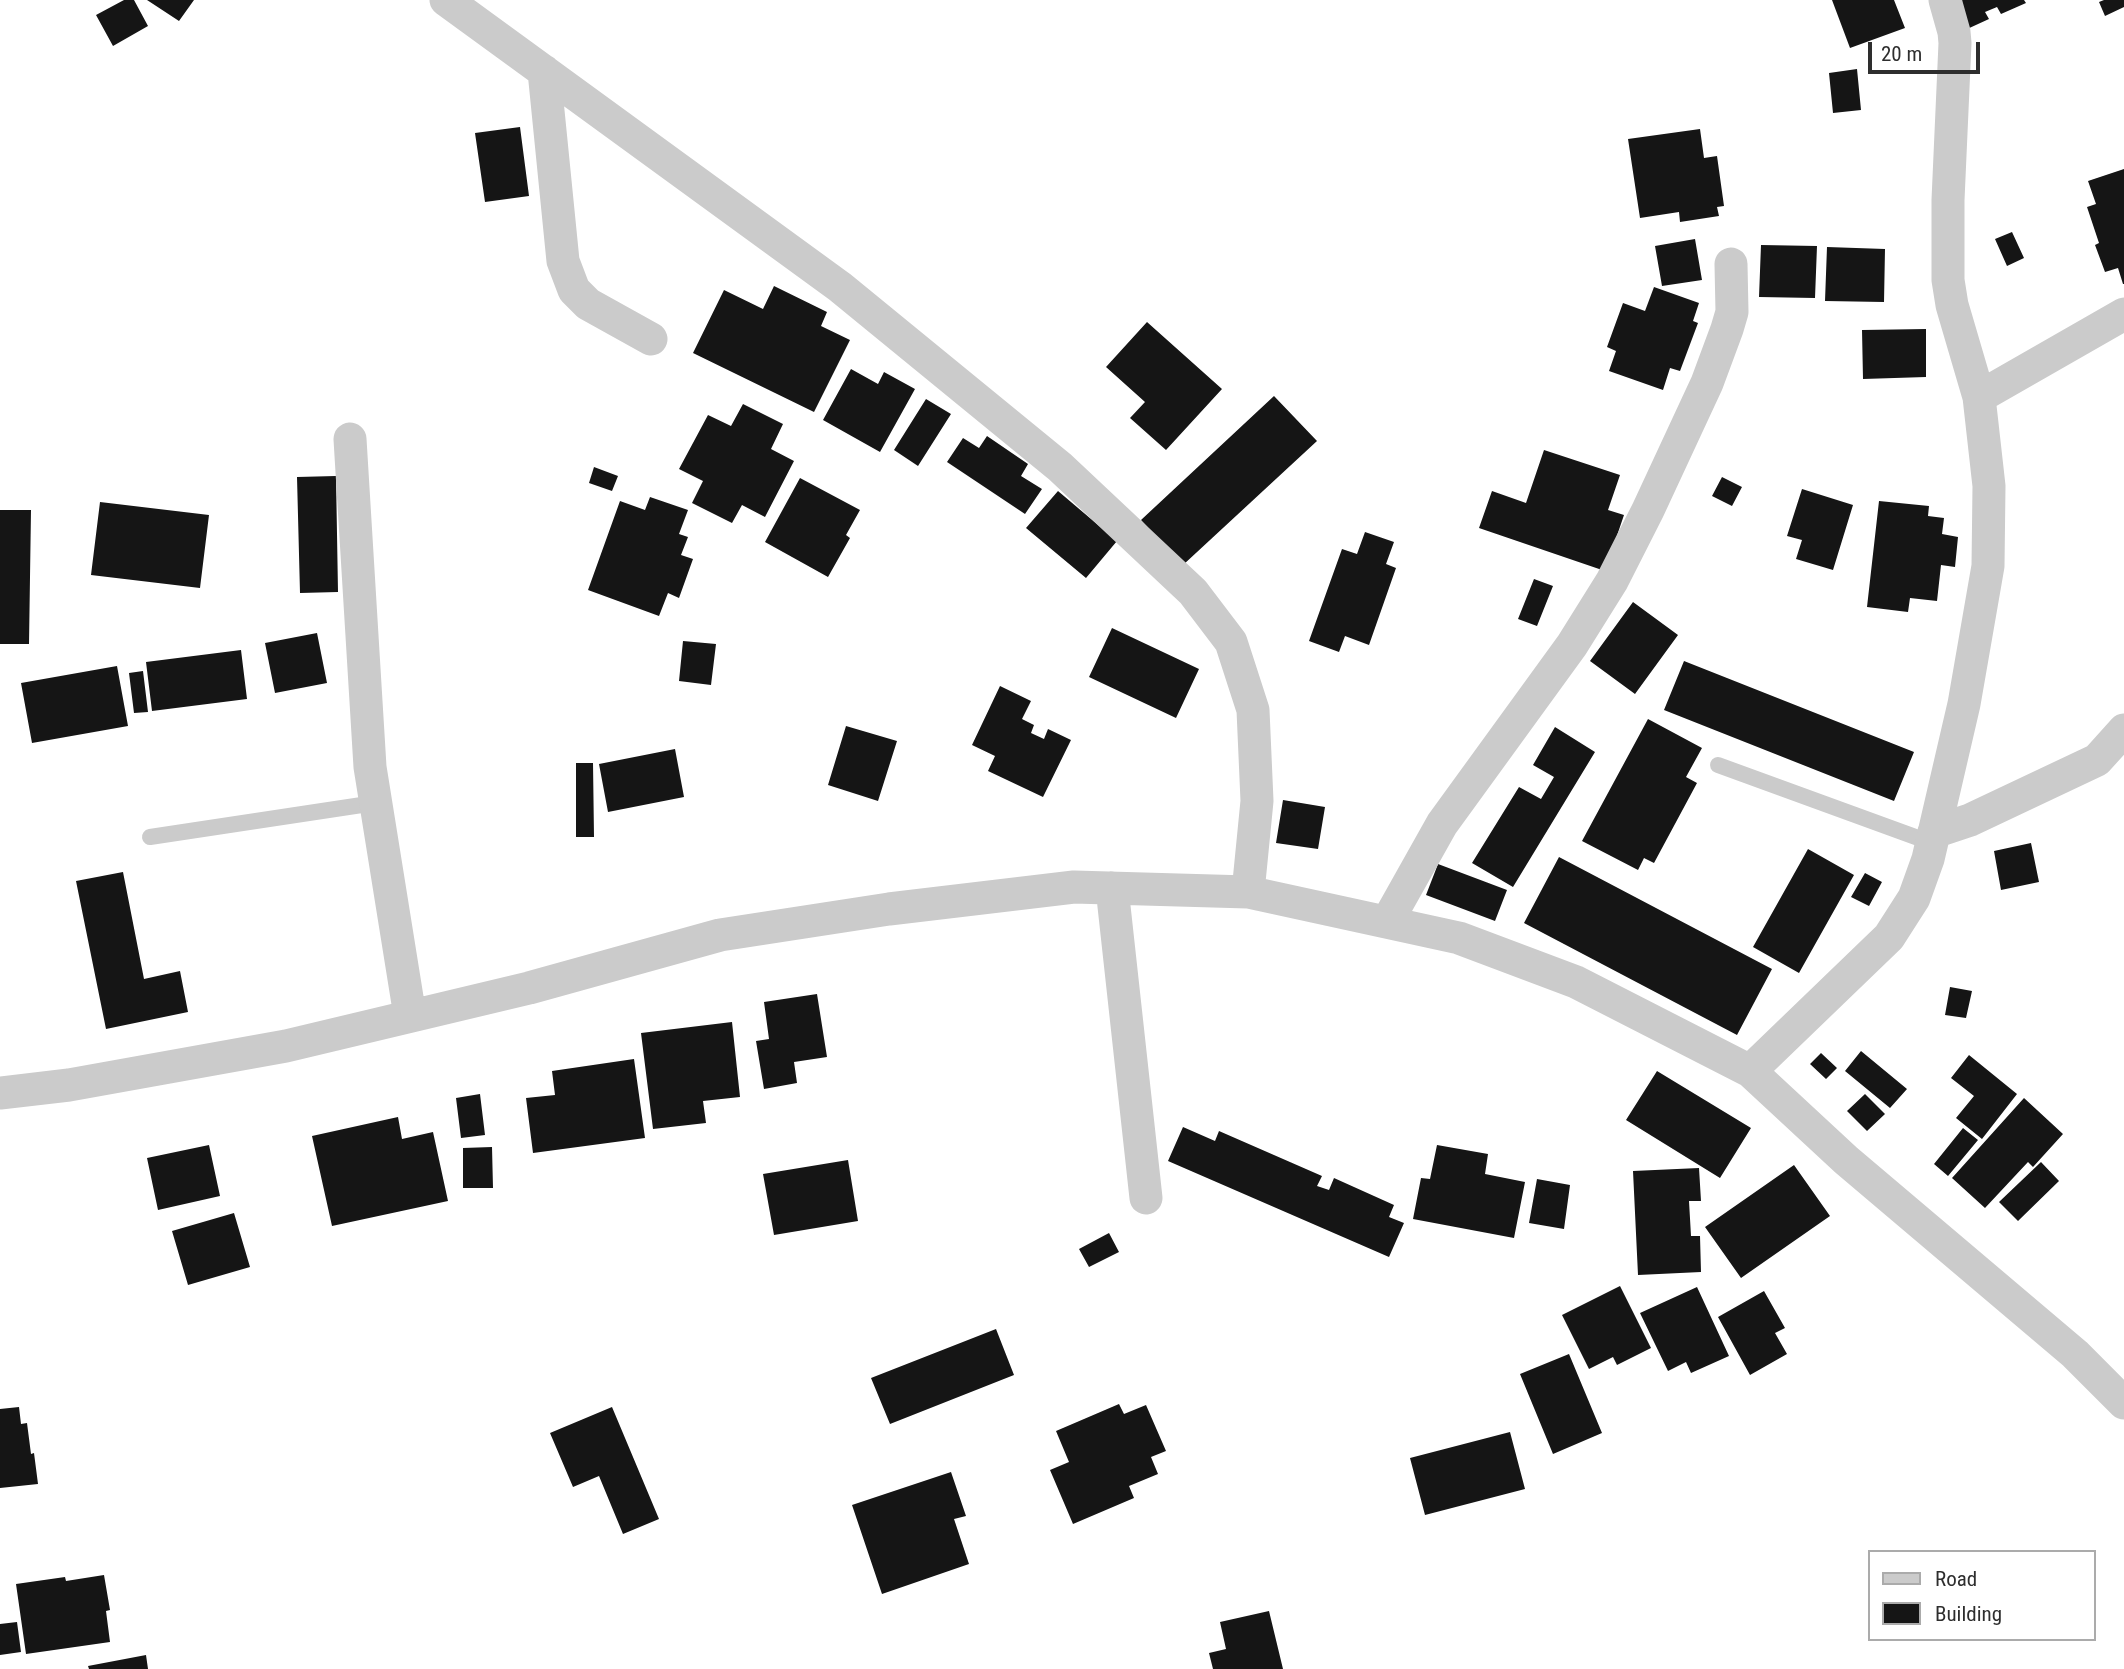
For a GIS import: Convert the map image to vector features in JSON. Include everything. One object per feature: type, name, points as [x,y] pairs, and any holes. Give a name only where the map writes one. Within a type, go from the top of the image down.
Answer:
[{"type":"street","points":[[446,0],[839,287],[1060,467],[1193,592],[1231,642],[1253,710],[1257,801],[1248,892]]},
{"type":"street","points":[[1750,1071],[1889,937],[1914,898],[1933,837],[1964,704],[1988,566],[1989,486],[1979,397],[1952,305],[1948,280],[1948,200],[1955,43],[1951,16],[1945,0]]},
{"type":"street","points":[[544,71],[563,261],[574,290],[588,304],[651,340]]},
{"type":"street","points":[[1387,922],[1442,824],[1572,645],[1612,581],[1707,383],[1732,312],[1731,264]]},
{"type":"street","points":[[1979,397],[2124,314]]},
{"type":"street","points":[[350,439],[370,767],[410,1016]]},
{"type":"street","points":[[1933,837],[2097,760],[2124,730]]},
{"type":"street","points":[[0,1093],[69,1086],[272,1049],[529,988],[720,935],[889,909],[1074,887],[1248,892],[1458,938],[1576,982],[1750,1071],[1846,1160],[2075,1353],[2124,1404]]},
{"type":"street","points":[[1112,888],[1146,1198]]},
{"type":"lane","points":[[1718,765],[1933,837]]},
{"type":"lane","points":[[150,837],[375,803]]},
{"type":"building","points":[[124,0],[134,0],[148,26],[113,46],[96,15]]},
{"type":"building","points":[[147,0],[194,0],[179,21]]},
{"type":"building","points":[[1832,0],[1894,0],[1905,28],[1850,48]]},
{"type":"building","points":[[1951,0],[2024,0],[2026,3],[2001,14],[1997,7],[1985,12],[1989,19],[1965,30]]},
{"type":"building","points":[[2124,0],[2124,7],[2105,16],[2099,2]]},
{"type":"building","points":[[1857,69],[1861,110],[1833,113],[1829,73]]},
{"type":"building","points":[[520,127],[529,196],[485,202],[475,133]]},
{"type":"building","points":[[1700,129],[1704,158],[1717,156],[1724,206],[1717,207],[1719,216],[1680,222],[1679,212],[1640,218],[1628,139]]},
{"type":"building","points":[[2124,169],[2123,284],[2118,268],[2105,272],[2095,245],[2099,243],[2087,207],[2096,204],[2088,181]]},
{"type":"building","points":[[2012,232],[2024,258],[2007,266],[1995,239]]},
{"type":"building","points":[[1695,239],[1702,280],[1662,286],[1655,246]]},
{"type":"building","points":[[1761,245],[1817,246],[1815,298],[1759,297]]},
{"type":"building","points":[[1827,247],[1885,249],[1884,302],[1825,301]]},
{"type":"building","points":[[774,286],[827,312],[821,326],[850,340],[814,412],[693,353],[724,290],[763,309]]},
{"type":"building","points":[[1654,287],[1699,303],[1693,321],[1698,323],[1680,371],[1670,368],[1663,390],[1609,371],[1616,351],[1607,347],[1623,303],[1645,311]]},
{"type":"building","points":[[1147,322],[1222,389],[1166,450],[1130,418],[1145,402],[1106,367]]},
{"type":"building","points":[[1926,329],[1926,377],[1863,379],[1862,330]]},
{"type":"building","points":[[851,369],[878,384],[884,372],[915,389],[880,452],[823,420]]},
{"type":"building","points":[[1274,396],[1317,441],[1183,565],[1141,520]]},
{"type":"building","points":[[926,399],[951,414],[918,466],[894,450]]},
{"type":"building","points":[[743,404],[783,424],[771,449],[794,461],[765,517],[742,505],[732,523],[692,503],[703,481],[679,469],[708,415],[731,426]]},
{"type":"building","points":[[987,436],[1028,464],[1021,476],[1042,489],[1025,514],[947,462],[963,438],[979,448]]},
{"type":"building","points":[[1544,450],[1620,475],[1608,510],[1624,515],[1605,571],[1479,528],[1492,491],[1526,503]]},
{"type":"building","points":[[594,467],[618,476],[612,491],[589,483]]},
{"type":"building","points":[[336,476],[338,592],[300,593],[297,477]]},
{"type":"building","points":[[1722,477],[1742,487],[1732,506],[1712,496]]},
{"type":"building","points":[[800,478],[860,510],[846,535],[850,538],[828,577],[765,542]]},
{"type":"building","points":[[1802,489],[1853,505],[1833,570],[1796,559],[1802,540],[1787,536]]},
{"type":"building","points":[[1058,491],[1117,541],[1086,578],[1026,528]]},
{"type":"building","points":[[650,497],[688,510],[679,534],[688,537],[681,555],[693,559],[679,598],[668,593],[659,616],[588,590],[620,501],[645,510]]},
{"type":"building","points":[[1879,501],[1929,506],[1928,516],[1944,518],[1942,534],[1958,537],[1955,567],[1941,565],[1937,601],[1910,598],[1908,612],[1867,607]]},
{"type":"building","points":[[100,502],[209,515],[200,588],[91,575]]},
{"type":"building","points":[[0,510],[31,510],[29,644],[0,644]]},
{"type":"building","points":[[1365,532],[1394,542],[1386,564],[1396,568],[1369,645],[1345,636],[1339,652],[1309,641],[1342,549],[1357,554]]},
{"type":"building","points":[[1534,579],[1553,586],[1537,626],[1518,619]]},
{"type":"building","points":[[1633,602],[1678,635],[1635,694],[1590,661]]},
{"type":"building","points":[[1112,628],[1199,669],[1176,718],[1089,677]]},
{"type":"building","points":[[317,633],[327,683],[275,693],[265,643]]},
{"type":"building","points":[[683,641],[716,644],[711,685],[679,681]]},
{"type":"building","points":[[241,650],[247,699],[152,711],[146,662]]},
{"type":"building","points":[[1684,661],[1914,752],[1894,801],[1664,710]]},
{"type":"building","points":[[117,666],[128,726],[32,743],[21,683]]},
{"type":"building","points":[[143,671],[148,712],[134,713],[129,673]]},
{"type":"building","points":[[1000,686],[1031,701],[1022,719],[1034,725],[1031,733],[1044,739],[1048,729],[1071,740],[1043,797],[988,771],[995,756],[972,745]]},
{"type":"building","points":[[1648,719],[1702,748],[1686,777],[1697,783],[1654,863],[1644,858],[1638,870],[1582,841]]},
{"type":"building","points":[[846,726],[897,741],[878,801],[828,785]]},
{"type":"building","points":[[1555,727],[1595,752],[1513,887],[1472,863],[1519,787],[1541,799],[1554,777],[1533,765]]},
{"type":"building","points":[[675,749],[684,797],[608,812],[599,764]]},
{"type":"building","points":[[576,763],[593,763],[594,837],[576,837]]},
{"type":"building","points":[[1283,800],[1325,807],[1318,849],[1276,843]]},
{"type":"building","points":[[2031,843],[2039,882],[2001,890],[1994,851]]},
{"type":"building","points":[[1808,849],[1854,875],[1799,973],[1753,947]]},
{"type":"building","points":[[1559,857],[1772,969],[1737,1035],[1524,923]]},
{"type":"building","points":[[1438,864],[1507,890],[1495,921],[1426,895]]},
{"type":"building","points":[[123,872],[144,979],[180,971],[188,1012],[106,1029],[76,881]]},
{"type":"building","points":[[1865,873],[1882,882],[1869,906],[1851,897]]},
{"type":"building","points":[[1950,987],[1972,991],[1966,1018],[1945,1015]]},
{"type":"building","points":[[817,994],[827,1057],[794,1062],[797,1083],[764,1089],[756,1041],[769,1039],[764,1002]]},
{"type":"building","points":[[732,1022],[740,1097],[703,1101],[706,1123],[653,1129],[641,1033]]},
{"type":"building","points":[[1861,1051],[1907,1089],[1890,1108],[1845,1071]]},
{"type":"building","points":[[1821,1053],[1837,1068],[1826,1079],[1810,1064]]},
{"type":"building","points":[[1969,1055],[2017,1094],[1982,1139],[1956,1118],[1974,1096],[1951,1078]]},
{"type":"building","points":[[634,1059],[645,1138],[533,1153],[526,1098],[555,1095],[552,1071]]},
{"type":"building","points":[[1657,1071],[1751,1128],[1720,1178],[1626,1120]]},
{"type":"building","points":[[480,1094],[485,1135],[461,1138],[456,1098]]},
{"type":"building","points":[[1865,1094],[1885,1114],[1867,1131],[1847,1111]]},
{"type":"building","points":[[2024,1098],[2063,1134],[2033,1167],[2028,1162],[1985,1208],[1952,1178]]},
{"type":"building","points":[[398,1117],[402,1139],[433,1132],[448,1201],[332,1226],[312,1136]]},
{"type":"building","points":[[1183,1127],[1215,1141],[1219,1131],[1322,1176],[1317,1186],[1329,1190],[1334,1178],[1394,1205],[1389,1217],[1404,1223],[1389,1257],[1168,1161]]},
{"type":"building","points":[[1963,1128],[1978,1140],[1948,1176],[1934,1164]]},
{"type":"building","points":[[209,1145],[220,1196],[158,1210],[147,1158]]},
{"type":"building","points":[[1437,1145],[1488,1154],[1485,1174],[1525,1182],[1514,1238],[1413,1219],[1421,1178],[1430,1179]]},
{"type":"building","points":[[492,1147],[493,1188],[463,1188],[463,1148]]},
{"type":"building","points":[[848,1160],[858,1221],[774,1235],[763,1174]]},
{"type":"building","points":[[2041,1162],[2059,1181],[2018,1221],[1999,1202]]},
{"type":"building","points":[[1794,1165],[1830,1216],[1741,1278],[1705,1227]]},
{"type":"building","points":[[1699,1168],[1701,1201],[1689,1201],[1691,1236],[1700,1236],[1701,1272],[1638,1275],[1633,1171]]},
{"type":"building","points":[[1537,1179],[1570,1185],[1564,1229],[1529,1223]]},
{"type":"building","points":[[234,1213],[250,1267],[188,1285],[172,1231]]},
{"type":"building","points":[[1109,1233],[1119,1252],[1089,1267],[1079,1249]]},
{"type":"building","points":[[1620,1286],[1651,1348],[1617,1365],[1613,1357],[1589,1369],[1562,1315]]},
{"type":"building","points":[[1697,1287],[1729,1356],[1691,1373],[1686,1362],[1668,1371],[1640,1313]]},
{"type":"building","points":[[1764,1291],[1785,1328],[1775,1333],[1787,1354],[1750,1375],[1718,1317]]},
{"type":"building","points":[[996,1329],[1014,1375],[890,1424],[871,1378]]},
{"type":"building","points":[[1569,1354],[1602,1433],[1553,1454],[1520,1374]]},
{"type":"building","points":[[1119,1404],[1124,1414],[1146,1405],[1166,1451],[1151,1457],[1158,1474],[1129,1486],[1134,1498],[1073,1524],[1050,1470],[1069,1462],[1056,1431]]},
{"type":"building","points":[[19,1407],[21,1424],[27,1423],[38,1484],[0,1488],[0,1409]]},
{"type":"building","points":[[612,1407],[659,1519],[623,1534],[599,1476],[573,1487],[550,1433]]},
{"type":"building","points":[[1510,1432],[1525,1489],[1425,1515],[1410,1458]]},
{"type":"building","points":[[951,1472],[966,1516],[954,1519],[969,1564],[882,1594],[852,1505]]},
{"type":"building","points":[[104,1575],[110,1610],[106,1611],[110,1642],[26,1654],[16,1584],[65,1577],[66,1581]]},
{"type":"building","points":[[1269,1611],[1283,1669],[1213,1669],[1209,1653],[1226,1649],[1220,1622]]},
{"type":"building","points":[[17,1622],[21,1652],[0,1655],[0,1624]]},
{"type":"building","points":[[146,1655],[148,1669],[89,1669],[88,1666]]}]
